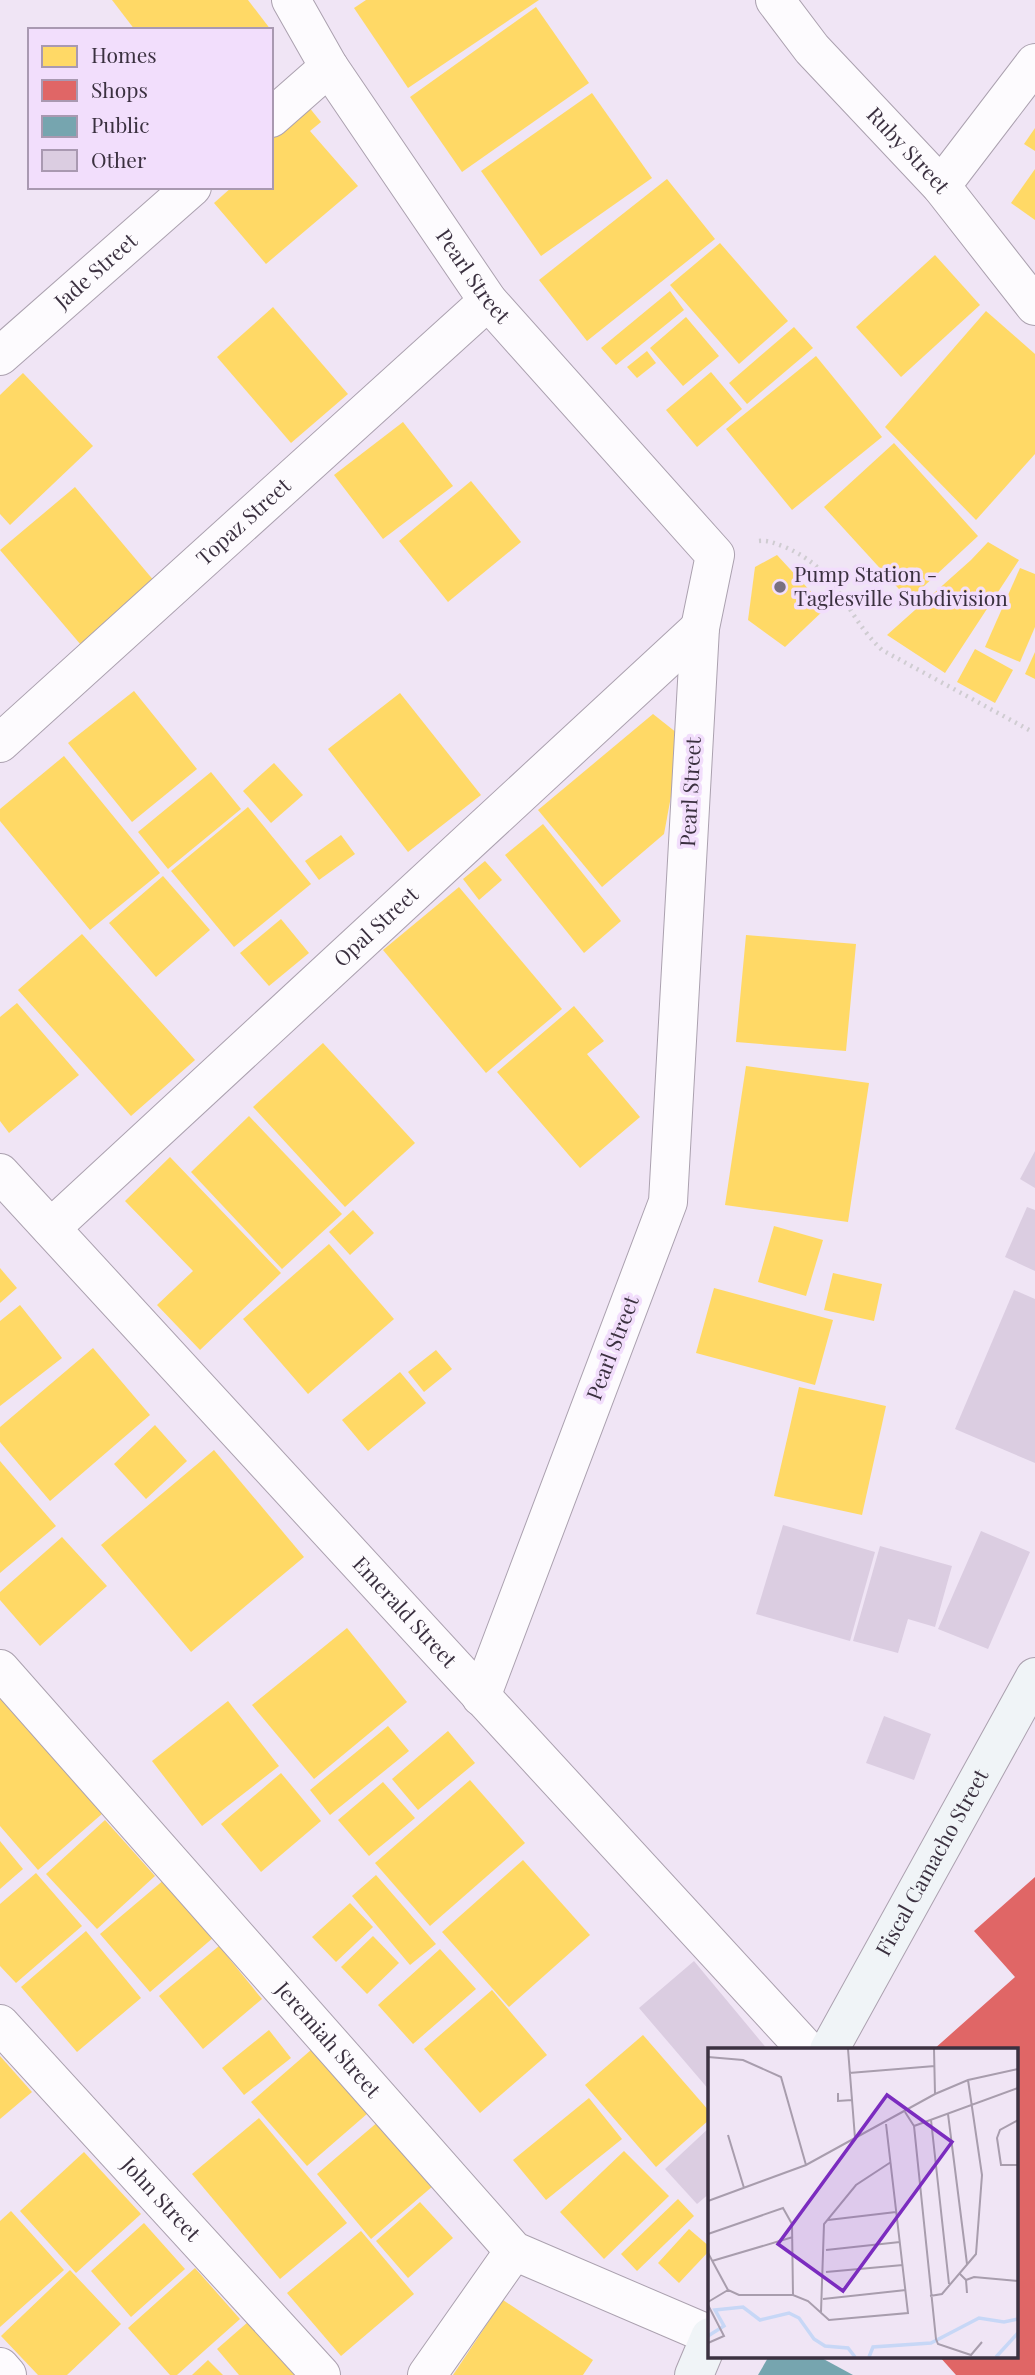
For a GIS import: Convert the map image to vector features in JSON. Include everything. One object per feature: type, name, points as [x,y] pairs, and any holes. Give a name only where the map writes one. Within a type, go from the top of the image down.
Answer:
[{"type":"street","name":"Pearl Street","points":[[291,0],[329,67],[488,301],[715,555],[701,628],[668,1202],[481,1697]]},
{"type":"street","name":"Ruby Street","points":[[775,0],[812,49],[941,186],[1035,306]]},
{"type":"street","points":[[941,186],[1035,63]]},
{"type":"street","points":[[273,116],[329,67]]},
{"type":"street","name":"Jade Street","points":[[0,356],[190,189]]},
{"type":"street","name":"Topaz Street","points":[[0,743],[488,301]]},
{"type":"street","name":"Opal Street","points":[[51,1228],[701,628]]},
{"type":"street","name":"Emerald Street","points":[[0,1173],[806,2048]]},
{"type":"street","name":"Jeremiah Street","points":[[0,1669],[514,2251],[708,2336]]},
{"type":"street","name":"Fiscal Camacho Street","points":[[830,2048],[1035,1677]]},
{"type":"street","name":"John Street","points":[[0,2024],[321,2375]]},
{"type":"street","points":[[427,2375],[514,2251]]},
{"type":"street","points":[[694,2375],[708,2339]]},
{"type":"street","points":[[0,2368],[7,2375]]},
{"type":"path","points":[[715,555],[750,542],[767,540],[802,555],[817,565],[834,583],[868,637],[882,650],[1031,731]]},
{"type":"building: Homes","points":[[112,0],[248,0],[269,28],[133,28]]},
{"type":"building: Homes","points":[[366,0],[539,0],[408,88],[354,8]]},
{"type":"building: Homes","points":[[536,7],[589,83],[462,172],[410,97]]},
{"type":"building: Homes","points":[[592,93],[652,178],[541,256],[481,171]]},
{"type":"building: Homes","points":[[304,101],[321,122],[310,131],[358,186],[266,264],[214,203],[230,189],[273,189],[273,127]]},
{"type":"building: Homes","points":[[1035,128],[1035,151],[1024,144]]},
{"type":"building: Homes","points":[[1035,169],[1035,220],[1011,203]]},
{"type":"building: Homes","points":[[667,179],[715,239],[587,341],[539,280]]},
{"type":"building: Homes","points":[[720,243],[788,321],[739,364],[670,285]]},
{"type":"building: Homes","points":[[935,255],[980,305],[901,377],[856,327]]},
{"type":"building: Homes","points":[[670,291],[684,310],[616,365],[601,348]]},
{"type":"building: Homes","points":[[273,307],[348,394],[291,443],[217,357]]},
{"type":"building: Homes","points":[[986,311],[1035,354],[1035,454],[976,520],[885,427]]},
{"type":"building: Homes","points":[[686,317],[719,356],[683,386],[650,348]]},
{"type":"building: Homes","points":[[794,327],[813,348],[747,404],[729,383]]},
{"type":"building: Homes","points":[[647,351],[656,363],[637,378],[627,367]]},
{"type":"building: Homes","points":[[816,356],[882,437],[792,510],[726,429]]},
{"type":"building: Homes","points":[[711,372],[742,409],[697,447],[666,410]]},
{"type":"building: Homes","points":[[23,373],[93,446],[10,525],[0,514],[0,395]]},
{"type":"building: Homes","points":[[403,422],[453,486],[383,539],[334,475]]},
{"type":"building: Homes","points":[[894,443],[978,536],[909,600],[824,507]]},
{"type":"building: Homes","points":[[471,481],[521,542],[448,602],[399,541]]},
{"type":"building: Homes","points":[[75,487],[155,582],[81,645],[0,550]]},
{"type":"building: Homes","points":[[988,542],[1019,560],[945,673],[887,635]]},
{"type":"building: Homes","name":"Pump Station - Taglesville Subdivision","points":[[777,555],[826,608],[785,647],[748,620],[755,567]]},
{"type":"building: Homes","points":[[1020,568],[1035,574],[1035,627],[1020,662],[985,647]]},
{"type":"building: Homes","points":[[975,649],[1013,670],[995,703],[957,682]]},
{"type":"building: Homes","points":[[1035,652],[1035,679],[1025,674]]},
{"type":"building: Homes","points":[[134,691],[197,769],[132,822],[68,743]]},
{"type":"building: Homes","points":[[400,693],[481,795],[408,852],[328,749]]},
{"type":"building: Homes","points":[[653,714],[682,737],[664,834],[602,887],[538,810]]},
{"type":"building: Homes","points":[[64,756],[160,873],[90,930],[0,821],[0,809]]},
{"type":"building: Homes","points":[[274,763],[303,795],[271,823],[243,791]]},
{"type":"building: Homes","points":[[211,772],[241,809],[168,869],[138,832]]},
{"type":"building: Homes","points":[[248,807],[311,884],[234,947],[171,871]]},
{"type":"building: Homes","points":[[543,824],[621,921],[584,953],[505,855]]},
{"type":"building: Homes","points":[[341,835],[355,854],[319,880],[305,861]]},
{"type":"building: Homes","points":[[485,861],[502,880],[479,900],[463,879]]},
{"type":"building: Homes","points":[[163,876],[210,930],[156,977],[109,923]]},
{"type":"building: Homes","points":[[459,887],[562,1009],[486,1073],[383,950]]},
{"type":"building: Homes","points":[[281,919],[309,953],[269,986],[240,953]]},
{"type":"building: Homes","points":[[82,934],[195,1060],[131,1116],[18,990]]},
{"type":"building: Homes","points":[[746,935],[856,944],[846,1051],[736,1042]]},
{"type":"building: Homes","points":[[17,1003],[79,1075],[9,1133],[0,1121],[0,1017]]},
{"type":"building: Homes","points":[[574,1006],[604,1041],[587,1054],[640,1117],[580,1168],[497,1072]]},
{"type":"building: Homes","points":[[323,1043],[415,1143],[345,1207],[253,1107]]},
{"type":"building: Homes","points":[[746,1066],[869,1083],[848,1222],[725,1205]]},
{"type":"building: Homes","points":[[249,1116],[342,1214],[282,1269],[191,1172]]},
{"type":"building: Homes","points":[[170,1157],[281,1273],[200,1350],[157,1305],[193,1271],[125,1201]]},
{"type":"building: Homes","points":[[353,1210],[374,1233],[350,1255],[329,1232]]},
{"type":"building: Homes","points":[[774,1226],[823,1240],[806,1296],[758,1282]]},
{"type":"building: Homes","points":[[329,1244],[394,1319],[308,1394],[243,1319]]},
{"type":"building: Homes","points":[[0,1268],[17,1288],[0,1303]]},
{"type":"building: Homes","points":[[833,1273],[882,1284],[874,1321],[824,1310]]},
{"type":"building: Homes","points":[[714,1288],[833,1320],[815,1385],[696,1353]]},
{"type":"building: Homes","points":[[20,1305],[62,1358],[0,1406],[0,1321]]},
{"type":"building: Homes","points":[[93,1348],[150,1415],[50,1501],[0,1442],[0,1427]]},
{"type":"building: Homes","points":[[436,1350],[452,1369],[424,1392],[408,1372]]},
{"type":"building: Homes","points":[[400,1372],[426,1403],[368,1451],[342,1420]]},
{"type":"building: Homes","points":[[799,1387],[886,1406],[862,1515],[774,1496]]},
{"type":"building: Homes","points":[[155,1425],[187,1461],[146,1499],[114,1464]]},
{"type":"building: Homes","points":[[214,1450],[304,1557],[191,1652],[101,1545]]},
{"type":"building: Homes","points":[[0,1461],[56,1526],[0,1573]]},
{"type":"building: Homes","points":[[62,1537],[107,1586],[40,1646],[0,1600],[0,1592]]},
{"type":"building: Homes","points":[[347,1628],[407,1702],[314,1779],[252,1705]]},
{"type":"building: Homes","points":[[0,1697],[103,1813],[38,1870],[0,1826]]},
{"type":"building: Homes","points":[[228,1701],[279,1766],[202,1826],[152,1761]]},
{"type":"building: Homes","points":[[388,1726],[409,1751],[330,1815],[310,1790]]},
{"type":"building: Homes","points":[[448,1731],[475,1763],[418,1810],[392,1779]]},
{"type":"building: Homes","points":[[281,1773],[321,1821],[261,1872],[221,1824]]},
{"type":"building: Homes","points":[[470,1780],[525,1843],[430,1926],[375,1863]]},
{"type":"building: Homes","points":[[383,1782],[415,1818],[369,1856],[338,1820]]},
{"type":"building: Homes","points":[[105,1820],[155,1876],[97,1929],[46,1874]]},
{"type":"building: Homes","points":[[0,1841],[23,1869],[0,1889]]},
{"type":"building: Homes","points":[[523,1860],[590,1935],[509,2007],[442,1932]]},
{"type":"building: Homes","points":[[36,1873],[82,1926],[16,1983],[0,1966],[0,1904]]},
{"type":"building: Homes","points":[[376,1875],[436,1944],[410,1965],[352,1896]]},
{"type":"building: Homes","points":[[165,1879],[214,1937],[150,1992],[100,1934]]},
{"type":"building: Homes","points":[[350,1903],[373,1927],[336,1962],[312,1937]]},
{"type":"building: Homes","points":[[86,1931],[141,1998],[77,2052],[21,1987]]},
{"type":"building: Homes","points":[[373,1936],[399,1963],[367,1994],[341,1967]]},
{"type":"building: Homes","points":[[219,1946],[262,1999],[203,2049],[159,1996]]},
{"type":"building: Homes","points":[[440,1949],[476,1989],[413,2044],[378,2005]]},
{"type":"building: Homes","points":[[492,1990],[547,2055],[480,2113],[424,2049]]},
{"type":"building: Homes","points":[[269,2030],[291,2058],[244,2095],[222,2068]]},
{"type":"building: Homes","points":[[643,2035],[708,2110],[708,2121],[656,2167],[585,2085]]},
{"type":"building: Homes","points":[[319,2043],[375,2107],[307,2166],[251,2102]]},
{"type":"building: Homes","points":[[0,2056],[32,2092],[0,2119]]},
{"type":"building: Homes","points":[[589,2098],[622,2139],[546,2200],[513,2160]]},
{"type":"building: Homes","points":[[259,2118],[347,2223],[280,2279],[192,2174]]},
{"type":"building: Homes","points":[[379,2121],[433,2186],[371,2239],[317,2174]]},
{"type":"building: Homes","points":[[624,2151],[669,2196],[604,2259],[560,2212]]},
{"type":"building: Homes","points":[[84,2152],[141,2214],[76,2273],[20,2211]]},
{"type":"building: Homes","points":[[678,2199],[694,2216],[637,2271],[621,2254]]},
{"type":"building: Homes","points":[[420,2202],[453,2238],[408,2278],[376,2241]]},
{"type":"building: Homes","points":[[11,2211],[64,2270],[0,2327],[0,2221]]},
{"type":"building: Homes","points":[[144,2223],[185,2269],[131,2317],[91,2271]]},
{"type":"building: Homes","points":[[689,2229],[708,2245],[708,2252],[679,2283],[658,2263]]},
{"type":"building: Homes","points":[[361,2231],[414,2294],[341,2356],[287,2293]]},
{"type":"building: Homes","points":[[195,2268],[240,2319],[177,2375],[170,2375],[128,2328]]},
{"type":"building: Homes","points":[[70,2270],[121,2324],[67,2375],[38,2375],[1,2336]]},
{"type":"building: Homes","points":[[503,2300],[593,2360],[583,2375],[453,2375]]},
{"type":"building: Homes","points":[[248,2322],[295,2375],[239,2375],[217,2349]]},
{"type":"building: Homes","points":[[208,2360],[223,2375],[192,2375]]},
{"type":"building: Shops","points":[[1035,1877],[1035,2375],[956,2375],[941,2358],[1018,2358],[1018,2048],[935,2048],[1015,1977],[974,1931]]},
{"type":"building: Public","points":[[768,2358],[822,2358],[853,2375],[758,2375]]},
{"type":"building: Other","points":[[1035,1151],[1035,1188],[1020,1179]]},
{"type":"building: Other","points":[[1027,1207],[1035,1210],[1035,1271],[1005,1257]]},
{"type":"building: Other","points":[[1014,1290],[1035,1299],[1035,1463],[955,1429]]},
{"type":"building: Other","points":[[783,1525],[875,1552],[850,1641],[756,1614]]},
{"type":"building: Other","points":[[981,1531],[1030,1552],[988,1649],[938,1629]]},
{"type":"building: Other","points":[[880,1546],[952,1566],[935,1627],[908,1619],[898,1653],[853,1641]]},
{"type":"building: Other","points":[[884,1716],[931,1734],[914,1780],[866,1763]]},
{"type":"building: Other","points":[[694,1961],[766,2048],[708,2048],[708,2089],[639,2008]]},
{"type":"building: Other","points":[[708,2129],[708,2195],[697,2204],[665,2169]]},
{"type":"place","name":"Pump Station - Taglesville Subdivision","points":[[780,587]]}]
